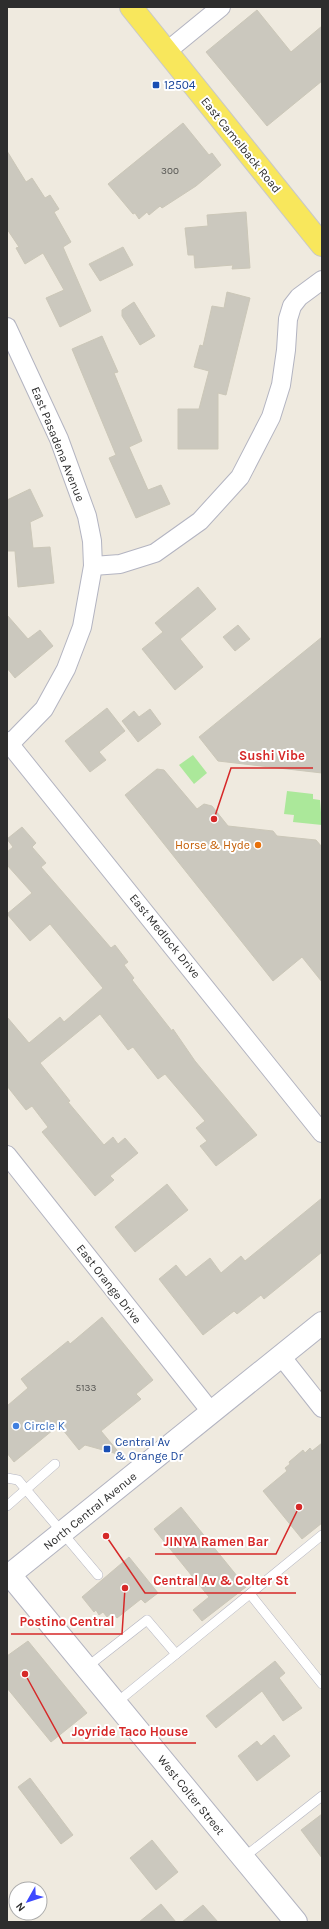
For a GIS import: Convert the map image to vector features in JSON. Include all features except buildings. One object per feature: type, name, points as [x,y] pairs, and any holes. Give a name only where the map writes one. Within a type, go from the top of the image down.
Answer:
[{"type":"main road","name":"East Camelback Road","points":[[131,7],[322,246]]},
{"type":"street","points":[[166,52],[221,7]]},
{"type":"street","points":[[93,566],[120,564],[155,553],[200,521],[240,477],[271,417],[281,384],[286,350],[288,319],[292,306],[299,297],[322,280]]},
{"type":"street","name":"East Pasadena Avenue","points":[[7,327],[58,439],[87,516],[92,541],[93,566],[82,627],[66,669],[44,709],[8,744]]},
{"type":"street","name":"East Medlock Drive","points":[[8,744],[322,1133]]},
{"type":"street","name":"East Orange Drive","points":[[7,1155],[212,1413]]},
{"type":"street","name":"North Central Avenue","points":[[8,1574],[212,1413],[322,1323]]},
{"type":"street","points":[[281,1356],[322,1408]]},
{"type":"street","name":"West Colter Street","points":[[8,1574],[87,1667],[296,1922]]},
{"type":"lane","points":[[7,1506],[55,1464]]},
{"type":"lane","points":[[7,1478],[18,1480],[27,1489],[98,1575]]},
{"type":"lane","points":[[116,1703],[322,1535]]},
{"type":"lane","points":[[250,1594],[322,1684]]},
{"type":"lane","points":[[87,1667],[147,1620],[176,1654]]},
{"type":"lane","points":[[243,1858],[322,1796]]},
{"type":"green space","points":[[193,755],[207,773],[194,784],[179,765]]},
{"type":"green space","points":[[287,791],[313,794],[313,799],[320,800],[322,825],[293,822],[294,815],[284,814]]},
{"type":"place","name":"12504","points":[[156,85]]},
{"type":"place","name":"Sushi Vibe","points":[[214,819]]},
{"type":"place","name":"Horse & Hyde","points":[[258,845]]},
{"type":"place","name":"Circle K","points":[[16,1426]]},
{"type":"place","name":"Central Av & Orange Dr","points":[[107,1449]]},
{"type":"place","name":"JINYA Ramen Bar","points":[[299,1507]]},
{"type":"place","name":"Central Av & Colter St","points":[[106,1536]]},
{"type":"place","name":"Postino Central","points":[[125,1588]]},
{"type":"place","name":"Joyride Taco House","points":[[25,1674]]}]
